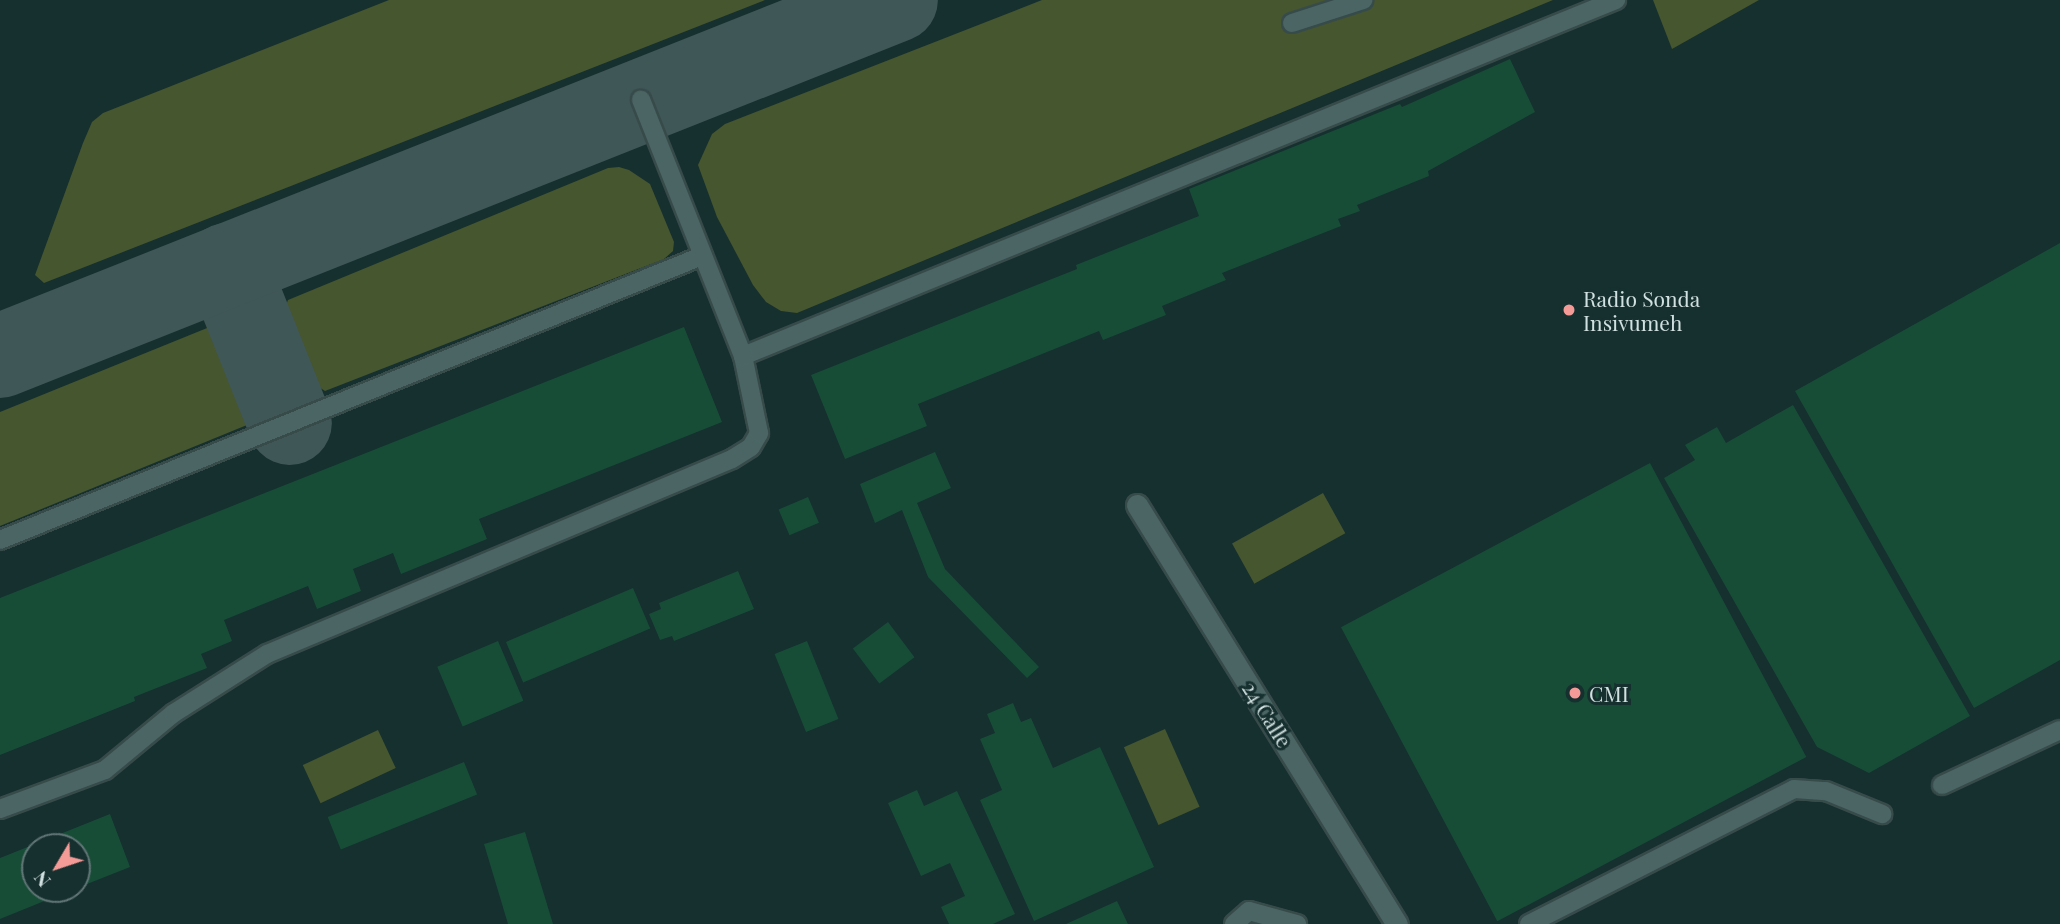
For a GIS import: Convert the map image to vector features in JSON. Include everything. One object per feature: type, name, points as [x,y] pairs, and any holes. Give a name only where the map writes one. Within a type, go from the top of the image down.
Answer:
[{"type":"street","name":"24 Calle","points":[[1137,505],[1397,924]]},
{"type":"lane","points":[[1292,23],[1363,0]]},
{"type":"lane","points":[[743,356],[1616,0]]},
{"type":"lane","points":[[0,809],[105,770],[174,713],[221,680],[267,654],[732,459],[751,447],[759,433],[756,408],[743,356],[641,100]]},
{"type":"lane","points":[[0,540],[702,256]]},
{"type":"lane","points":[[1942,785],[2060,730]]},
{"type":"lane","points":[[1529,924],[1794,789],[1826,790],[1882,814]]},
{"type":"lane","points":[[1234,924],[1249,911],[1297,924]]},
{"type":"green space","points":[[389,0],[765,0],[44,283],[35,275],[83,143],[92,122],[103,113]]},
{"type":"green space","points":[[1042,0],[1553,0],[797,313],[781,311],[766,302],[753,285],[717,217],[698,165],[712,134],[725,124]]},
{"type":"green space","points":[[1653,0],[1759,0],[1672,49]]},
{"type":"green space","points":[[608,168],[629,170],[650,184],[674,242],[673,251],[664,259],[325,391],[303,377],[280,320],[288,300]]},
{"type":"green space","points":[[217,324],[233,332],[258,398],[247,425],[0,526],[0,412]]},
{"type":"green space","points":[[1323,493],[1345,533],[1254,584],[1232,543]]},
{"type":"green space","points":[[1165,729],[1200,807],[1158,825],[1124,747]]},
{"type":"green space","points":[[378,730],[396,768],[321,803],[303,765]]},
{"type":"building","points":[[1510,59],[1535,112],[1428,171],[1429,176],[1357,205],[1360,211],[1338,219],[1341,226],[1222,273],[1226,280],[1162,306],[1166,315],[1103,340],[1099,331],[918,404],[927,426],[845,459],[811,375],[1077,269],[1076,265],[1199,216],[1189,189],[1400,104],[1402,107]]},
{"type":"building","points":[[2060,243],[2060,660],[1974,708],[1795,391]]},
{"type":"building","points":[[684,327],[722,422],[479,519],[487,539],[401,574],[393,553],[353,569],[361,591],[317,609],[308,586],[224,620],[232,641],[201,654],[207,668],[134,697],[135,701],[0,755],[0,598]]},
{"type":"building","points":[[1793,405],[1970,716],[1869,773],[1817,747],[1664,478],[1695,460],[1685,445],[1717,427],[1726,443]]},
{"type":"building","points":[[935,452],[951,488],[917,503],[945,569],[1039,667],[1027,678],[928,577],[902,510],[875,523],[860,484]]},
{"type":"building","name":"CMI","points":[[1650,463],[1806,757],[1497,921],[1341,627]]},
{"type":"building","points":[[808,497],[819,523],[789,535],[779,510]]},
{"type":"building","points":[[738,571],[754,609],[674,641],[672,636],[660,640],[649,614],[661,609],[659,603]]},
{"type":"building","points":[[633,588],[650,629],[523,682],[506,642]]},
{"type":"building","points":[[888,622],[914,657],[879,684],[853,648]]},
{"type":"building","points":[[498,641],[523,701],[463,727],[437,667]]},
{"type":"building","points":[[807,641],[838,719],[806,732],[775,654]]},
{"type":"building","points":[[1013,703],[1021,722],[1031,718],[1053,768],[1100,747],[1154,867],[1034,921],[980,800],[1002,790],[980,739],[995,733],[987,714]]},
{"type":"building","points":[[464,762],[477,794],[341,850],[328,817]]},
{"type":"building","points":[[917,790],[924,806],[957,791],[1015,914],[993,924],[949,924],[941,907],[965,896],[950,863],[921,876],[888,803]]},
{"type":"building","points":[[110,814],[130,867],[91,882],[91,833],[62,833]]},
{"type":"building","points":[[525,832],[553,924],[508,924],[484,844]]},
{"type":"building","points":[[21,850],[21,903],[39,903],[0,919],[0,858]]},
{"type":"building","points":[[1117,901],[1128,924],[1066,924]]},
{"type":"taxiway","points":[[0,356],[896,0]]},
{"type":"taxiway","points":[[227,265],[290,423]]},
{"type":"place","name":"Radio Sonda Insivumeh","points":[[1569,310]]},
{"type":"place","name":"CMI","points":[[1575,693]]}]
